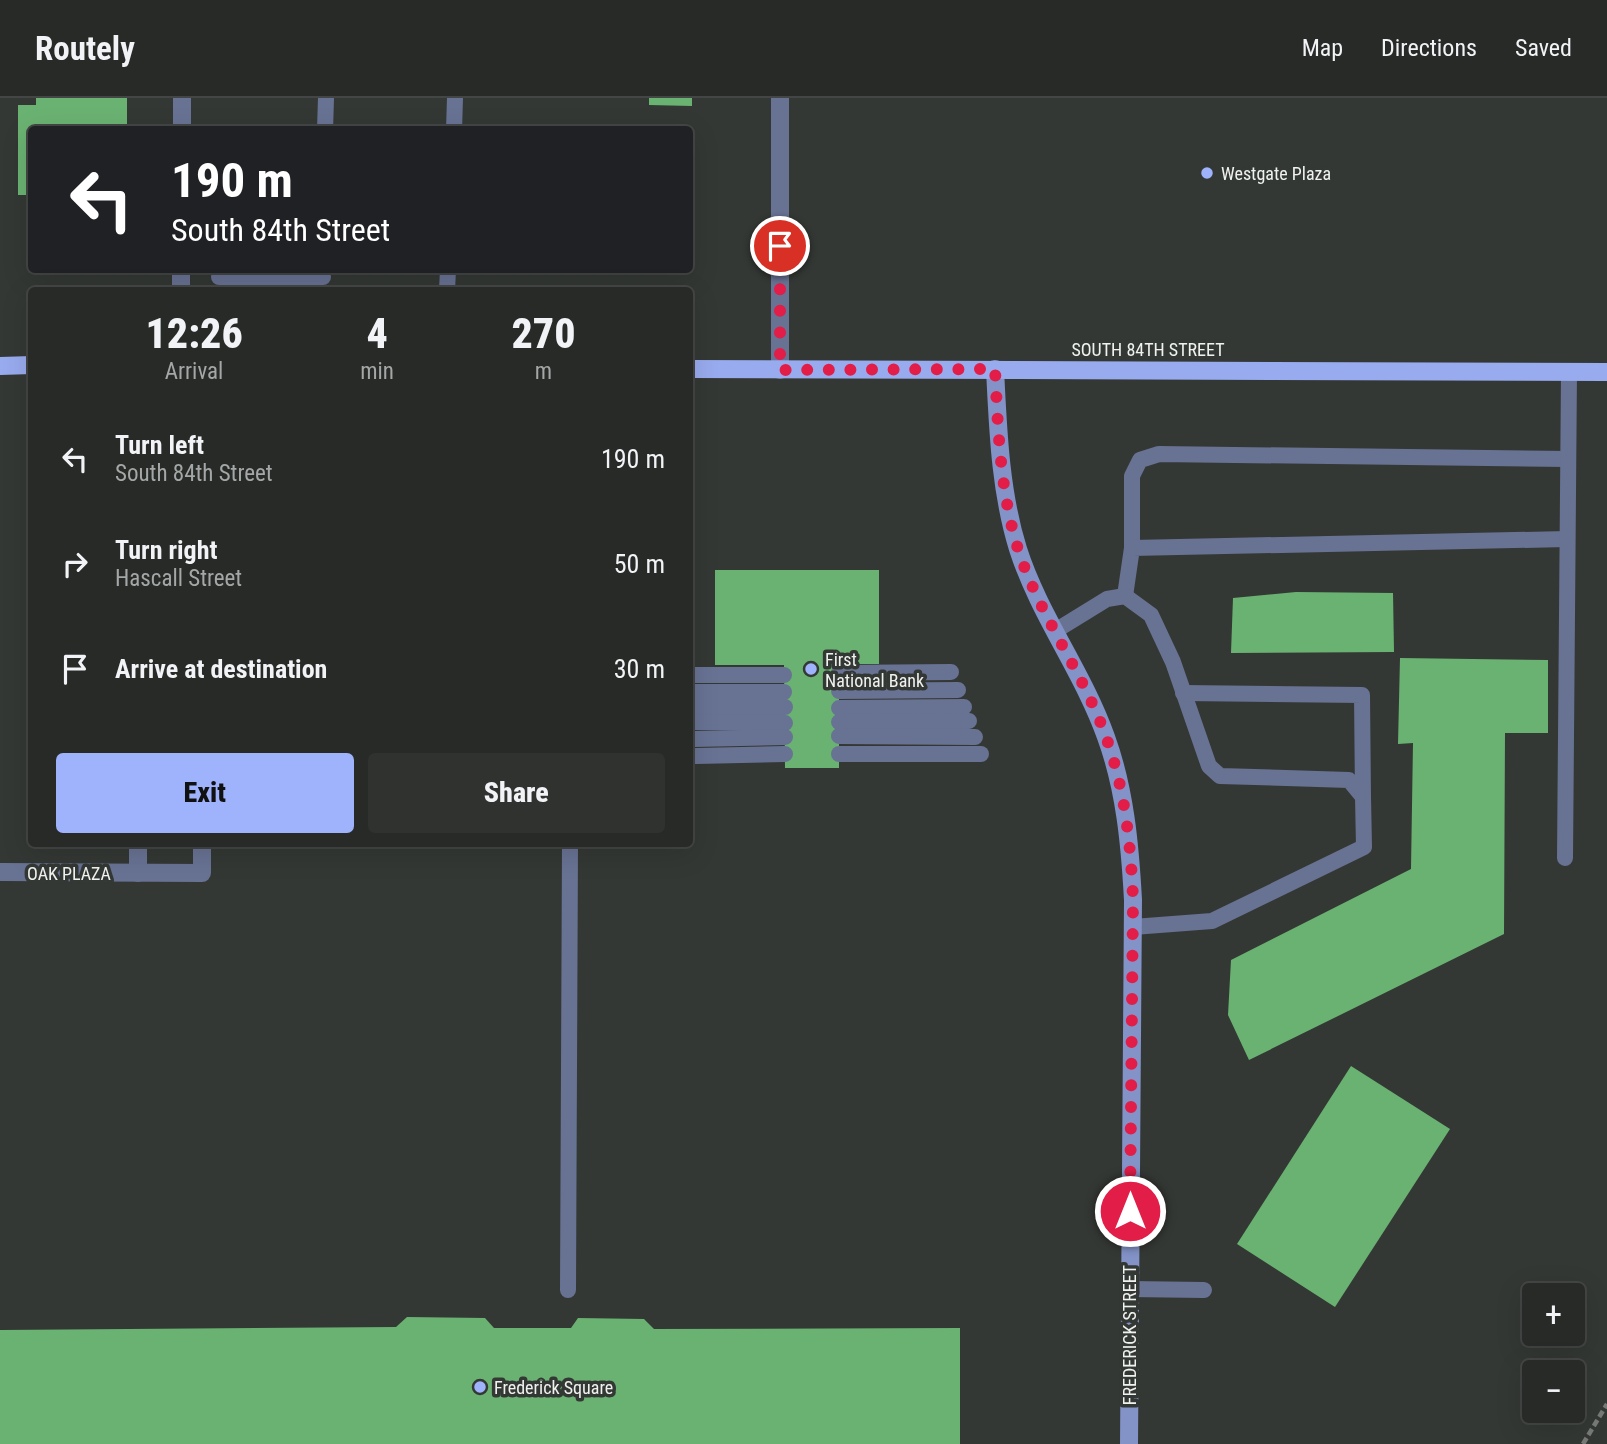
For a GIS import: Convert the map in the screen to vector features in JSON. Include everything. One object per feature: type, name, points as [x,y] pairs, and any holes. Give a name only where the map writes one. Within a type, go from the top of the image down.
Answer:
[{"type":"main road","points":[[0,366],[28,365]]},
{"type":"main road","name":"SOUTH 84TH STREET","points":[[693,369],[1607,372]]},
{"type":"main road","name":"FREDERICK STREET","points":[[995,369],[998,434],[1007,503],[1022,559],[1107,738],[1122,794],[1131,851],[1133,928],[1129,1444]]},
{"type":"street","points":[[181,126],[182,98]]},
{"type":"street","points":[[780,98],[780,370]]},
{"type":"street","points":[[138,847],[138,873]]},
{"type":"street","name":"OAK PLAZA","points":[[0,872],[202,873],[202,847]]},
{"type":"lane","points":[[325,126],[326,98]]},
{"type":"lane","points":[[454,126],[455,98]]},
{"type":"lane","points":[[219,277],[323,279]]},
{"type":"lane","points":[[1565,858],[1569,372]]},
{"type":"lane","points":[[1125,596],[1132,548],[1132,476],[1140,460],[1159,454],[1567,459]]},
{"type":"lane","points":[[1132,548],[1567,539]]},
{"type":"lane","points":[[1055,631],[1107,599],[1125,596],[1152,615],[1209,766],[1220,776],[1349,780],[1363,797]]},
{"type":"lane","points":[[839,673],[951,672]]},
{"type":"lane","points":[[693,675],[784,675]]},
{"type":"lane","points":[[839,691],[958,690]]},
{"type":"lane","points":[[1133,928],[1212,921],[1364,847],[1362,695],[1183,693]]},
{"type":"lane","points":[[966,714],[839,722],[975,737]]},
{"type":"lane","points":[[693,715],[784,723]]},
{"type":"lane","points":[[693,715],[784,723]]},
{"type":"lane","points":[[696,756],[784,723]]},
{"type":"lane","points":[[839,754],[981,754]]},
{"type":"lane","points":[[568,1290],[570,847]]},
{"type":"lane","points":[[1130,1289],[1205,1290]]},
{"type":"path","points":[[1583,1444],[1607,1404]]},
{"type":"building","points":[[36,98],[127,98],[127,126],[28,126],[28,195],[18,195],[18,105],[36,105]]},
{"type":"building","points":[[649,98],[692,98],[692,106],[649,105]]},
{"type":"building","name":"First National Bank","points":[[715,570],[879,570],[879,664],[839,664],[839,768],[785,768],[784,665],[715,665]]},
{"type":"building","points":[[1296,592],[1393,593],[1394,652],[1231,653],[1233,598]]},
{"type":"building","points":[[1400,658],[1548,660],[1548,733],[1505,733],[1504,934],[1249,1060],[1228,1015],[1231,960],[1411,869],[1413,743],[1398,744]]},
{"type":"building","points":[[1351,1066],[1450,1129],[1335,1307],[1237,1244]]},
{"type":"building","name":"Frederick Square","points":[[407,1317],[485,1318],[494,1328],[571,1328],[578,1318],[644,1319],[654,1329],[960,1328],[960,1444],[0,1444],[0,1330],[396,1327]]},
{"type":"place","name":"Westgate Plaza","points":[[1207,173]]},
{"type":"place","name":"First National Bank","points":[[811,669]]},
{"type":"place","name":"Frederick Square","points":[[480,1387]]},
{"type":"route","points":[[780,246],[780,370],[995,369],[998,434],[1007,503],[1018,548],[1034,592],[1087,692],[1107,738],[1122,794],[1131,851],[1133,900],[1130,1211]]}]
